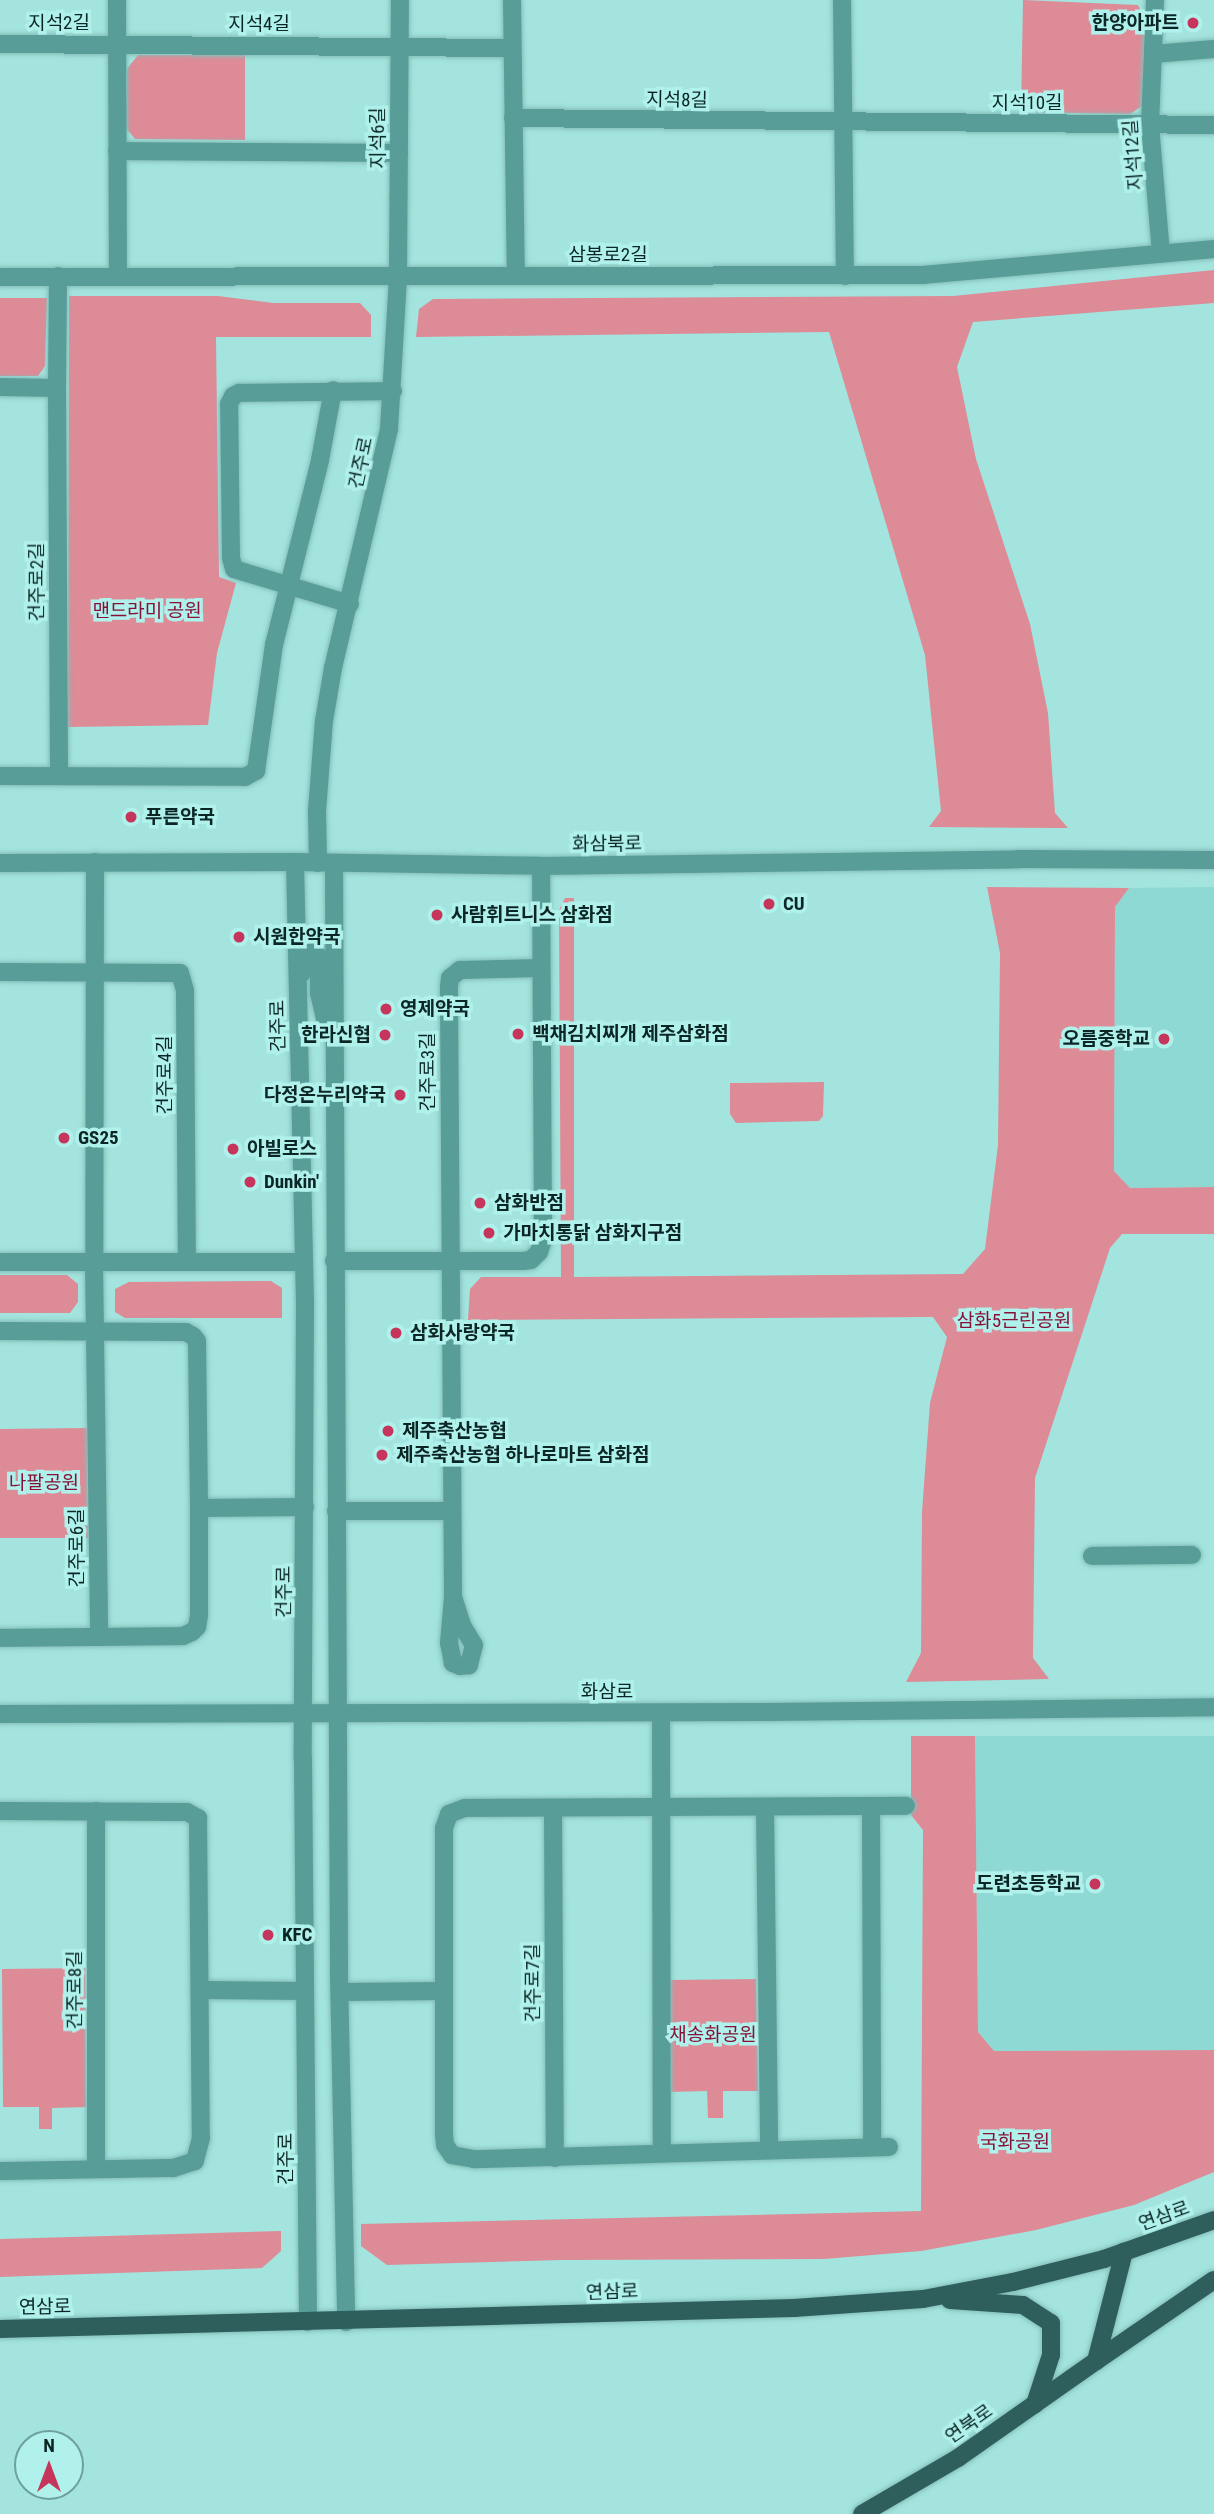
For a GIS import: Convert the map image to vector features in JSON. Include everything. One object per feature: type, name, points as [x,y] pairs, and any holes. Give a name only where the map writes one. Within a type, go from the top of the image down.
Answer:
[{"type":"main road","name":"연삼로","points":[[0,2329],[346,2322],[794,2308],[923,2299],[1013,2282],[1124,2252],[1214,2220]]},
{"type":"main road","points":[[1096,2361],[1124,2252]]},
{"type":"main road","name":"연북로","points":[[862,2514],[958,2458],[1214,2280]]},
{"type":"main road","points":[[923,2299],[1023,2305],[1051,2323],[1051,2356],[1035,2404]]},
{"type":"street","points":[[117,0],[118,276]]},
{"type":"street","name":"지석6길","points":[[398,276],[400,0]]},
{"type":"street","points":[[512,0],[516,276]]},
{"type":"street","points":[[842,0],[841,123],[845,276]]},
{"type":"street","points":[[1147,0],[1155,0]]},
{"type":"street","name":"지석12길","points":[[1155,0],[1150,125],[1161,254]]},
{"type":"street","name":"지석2길","points":[[0,44],[117,44]]},
{"type":"street","name":"지석4길","points":[[117,44],[512,48]]},
{"type":"street","points":[[1153,54],[1214,49]]},
{"type":"street","name":"지석8길","points":[[513,118],[841,123]]},
{"type":"street","name":"지석10길","points":[[841,123],[1214,125]]},
{"type":"street","points":[[117,150],[399,153]]},
{"type":"street","name":"삼봉로2길","points":[[0,277],[845,276],[992,271],[1214,250]]},
{"type":"street","name":"건주로2길","points":[[58,276],[59,776]]},
{"type":"street","name":"건주로","points":[[346,2322],[340,1992],[334,1063],[320,749],[333,668],[380,479],[393,391],[398,276]]},
{"type":"street","points":[[0,387],[57,388]]},
{"type":"street","points":[[0,776],[246,777],[256,771],[266,693],[320,460],[332,390]]},
{"type":"street","points":[[350,604],[240,573],[232,565],[229,404],[233,396],[239,393],[393,391]]},
{"type":"street","name":"화삼북로","points":[[0,863],[295,862],[541,866],[1019,859],[1214,860]]},
{"type":"street","points":[[94,1262],[95,862]]},
{"type":"street","name":"건주로","points":[[295,862],[304,1262],[303,1714],[308,2322]]},
{"type":"street","points":[[334,1261],[523,1261],[535,1257],[541,1247],[541,866]]},
{"type":"street","points":[[298,990],[305,960],[311,950],[314,950],[318,957],[319,993],[334,1063]]},
{"type":"street","name":"건주로3길","points":[[451,1261],[450,978],[460,970],[541,968]]},
{"type":"street","name":"건주로4길","points":[[0,972],[180,973],[184,980],[187,1262]]},
{"type":"street","points":[[451,1261],[453,1597]]},
{"type":"street","points":[[0,1262],[304,1262]]},
{"type":"street","name":"건주로6길","points":[[94,1262],[99,1637]]},
{"type":"street","points":[[0,1331],[186,1332],[197,1341],[199,1508],[197,1627],[183,1636],[0,1638]]},
{"type":"street","points":[[199,1508],[305,1507]]},
{"type":"street","points":[[336,1511],[452,1511]]},
{"type":"street","points":[[1092,1556],[1192,1555]]},
{"type":"street","name":"화삼로","points":[[0,1714],[661,1713],[1214,1707]]},
{"type":"street","points":[[661,1713],[662,2152]]},
{"type":"street","points":[[870,1805],[880,2147],[466,2159],[447,2151],[444,2134],[446,1818],[454,1810],[465,1808],[660,1808],[870,1805],[906,1805]]},
{"type":"street","points":[[765,1807],[769,2150]]},
{"type":"street","name":"건주로7길","points":[[553,1808],[555,2158]]},
{"type":"street","points":[[0,1811],[187,1812],[198,1818],[201,1990],[201,2138],[198,2158],[185,2166],[173,2168],[0,2171]]},
{"type":"street","name":"건주로8길","points":[[96,1811],[96,2169]]},
{"type":"street","points":[[201,1990],[305,1991]]},
{"type":"street","points":[[340,1992],[444,1991]]},
{"type":"shaded area","name":"오름중학교","points":[[1214,887],[1214,1187],[1130,1188],[1114,1171],[1115,907],[1129,888]]},
{"type":"shaded area","name":"도련초등학교","points":[[975,1736],[1214,1736],[1214,2050],[994,2051],[978,2032]]},
{"type":"green space","points":[[1023,0],[1138,5],[1145,20],[1142,106],[1130,114],[1021,112]]},
{"type":"green space","points":[[138,55],[245,55],[245,140],[135,139],[126,128],[127,69]]},
{"type":"green space","points":[[1214,270],[1214,303],[973,322],[957,367],[976,459],[1030,624],[1048,713],[1055,813],[1068,828],[929,827],[941,811],[925,655],[829,332],[416,337],[419,309],[433,299],[953,296]]},
{"type":"green space","name":"맨드라미 공원","points":[[69,296],[218,296],[273,303],[360,303],[371,315],[371,337],[216,337],[219,577],[236,583],[217,653],[208,725],[68,727]]},
{"type":"green space","points":[[0,298],[47,298],[45,366],[38,376],[0,376]]},
{"type":"green space","name":"삼화5근린공원","points":[[987,887],[1129,888],[1115,907],[1114,1171],[1130,1188],[1214,1187],[1214,1234],[1122,1234],[1110,1248],[1035,1478],[1033,1658],[1049,1679],[906,1682],[921,1653],[922,1512],[930,1403],[947,1337],[933,1317],[468,1320],[470,1289],[481,1277],[561,1277],[559,910],[565,898],[574,898],[574,1277],[963,1274],[985,1249],[998,1145],[1000,953]]},
{"type":"green space","points":[[824,1082],[823,1116],[819,1121],[736,1123],[730,1114],[730,1083]]},
{"type":"green space","points":[[0,1275],[67,1275],[78,1284],[78,1302],[70,1313],[0,1313]]},
{"type":"green space","points":[[271,1281],[282,1288],[282,1318],[125,1318],[115,1312],[115,1289],[129,1282]]},
{"type":"green space","name":"나팔공원","points":[[87,1428],[88,1538],[0,1538],[0,1429]]},
{"type":"green space","name":"국화공원","points":[[911,1736],[975,1736],[978,2032],[994,2051],[1214,2050],[1214,2172],[1134,2205],[1036,2230],[921,2251],[824,2259],[560,2260],[387,2265],[361,2246],[361,2224],[921,2211],[923,1830],[911,1815]]},
{"type":"green space","points":[[85,1968],[86,2107],[52,2108],[52,2129],[39,2129],[39,2107],[3,2107],[2,1969]]},
{"type":"green space","name":"채송화공원","points":[[756,1979],[758,2091],[723,2091],[723,2118],[708,2118],[707,2091],[671,2092],[669,1980]]},
{"type":"green space","points":[[281,2231],[281,2251],[262,2268],[0,2277],[0,2239]]},
{"type":"place","name":"한양아파트","points":[[1193,23]]},
{"type":"place","name":"푸른약국","points":[[131,817]]},
{"type":"place","name":"CU","points":[[769,904]]},
{"type":"place","name":"사람휘트니스 삼화점","points":[[437,915]]},
{"type":"place","name":"시원한약국","points":[[239,937]]},
{"type":"place","name":"영제약국","points":[[386,1009]]},
{"type":"place","name":"백채김치찌개 제주삼화점","points":[[518,1034]]},
{"type":"place","name":"한라신협","points":[[385,1035]]},
{"type":"place","name":"오름중학교","points":[[1164,1039]]},
{"type":"place","name":"다정온누리약국","points":[[400,1095]]},
{"type":"place","name":"GS25","points":[[64,1138]]},
{"type":"place","name":"아빌로스","points":[[233,1149]]},
{"type":"place","name":"Dunkin'","points":[[250,1182]]},
{"type":"place","name":"삼화반점","points":[[480,1203]]},
{"type":"place","name":"가마치통닭 삼화지구점","points":[[489,1233]]},
{"type":"place","name":"삼화사랑약국","points":[[396,1333]]},
{"type":"place","name":"제주축산농협","points":[[388,1431]]},
{"type":"place","name":"제주축산농협 하나로마트 삼화점","points":[[382,1455]]},
{"type":"place","name":"도련초등학교","points":[[1095,1884]]},
{"type":"place","name":"KFC","points":[[268,1935]]}]
